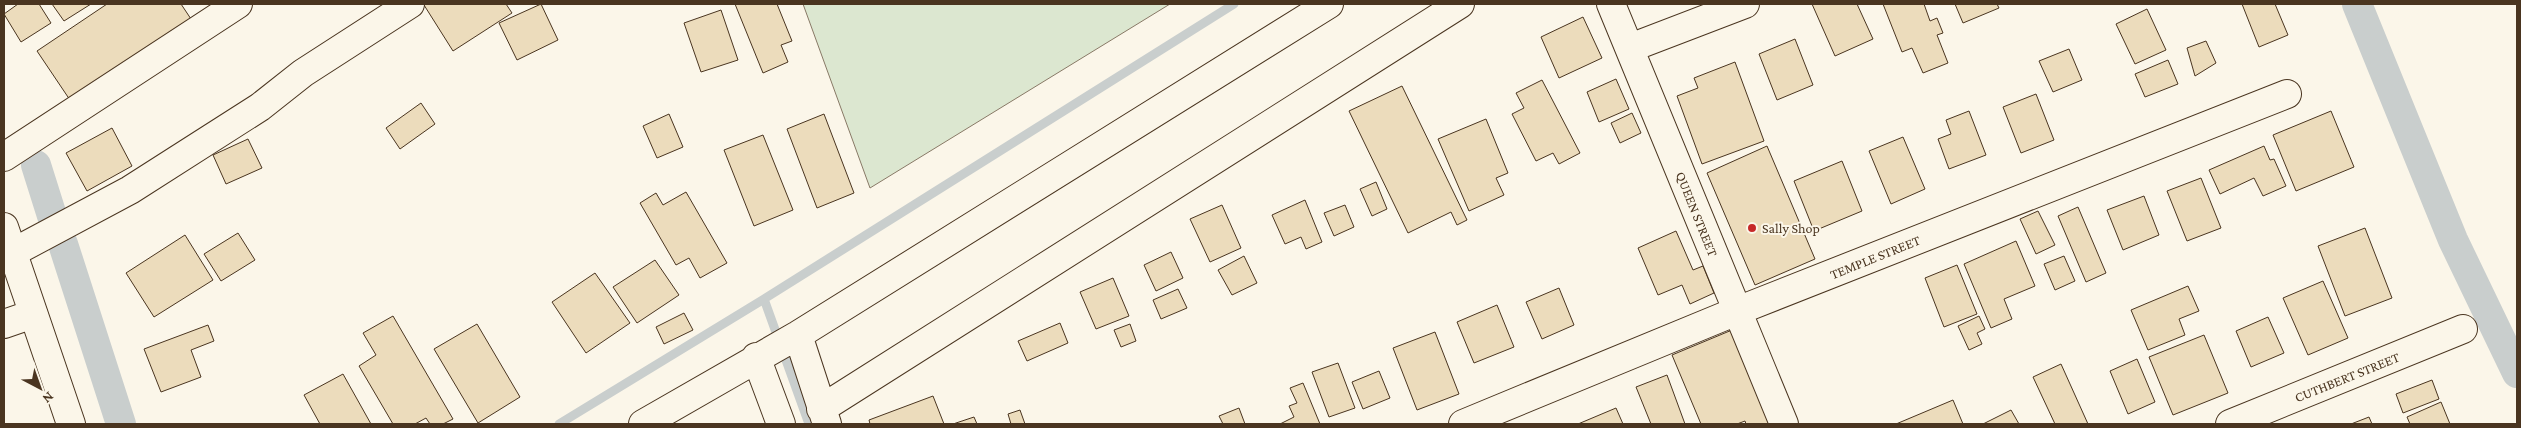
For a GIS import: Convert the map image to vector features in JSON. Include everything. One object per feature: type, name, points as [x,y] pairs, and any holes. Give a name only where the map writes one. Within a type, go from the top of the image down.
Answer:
[{"type":"street","points":[[4,157],[238,4]]},
{"type":"street","points":[[12,253],[130,190],[260,107],[302,73],[410,4]]},
{"type":"street","points":[[798,335],[824,417],[1460,4]]},
{"type":"street","name":"QUEEN STREET","points":[[1610,4],[1630,48],[1784,424]]},
{"type":"street","points":[[1630,48],[1745,4]]},
{"type":"street","points":[[643,424],[798,335],[1315,8]]},
{"type":"street","name":"TEMPLE STREET","points":[[1463,424],[1737,311],[2287,94]]},
{"type":"street","points":[[4,227],[71,424]]},
{"type":"street","points":[[4,324],[33,314]]},
{"type":"street","name":"CUTHBERT STREET","points":[[2230,424],[2463,329]]},
{"type":"street","points":[[756,358],[781,424]]},
{"type":"green space","points":[[803,4],[1170,4],[870,188]]},
{"type":"building","points":[[18,4],[39,4],[51,23],[21,42],[4,14]]},
{"type":"building","points":[[52,4],[91,4],[64,21]]},
{"type":"building","points":[[107,4],[181,4],[193,22],[72,103],[37,51]]},
{"type":"building","points":[[506,4],[512,13],[453,51],[424,5]]},
{"type":"building","points":[[541,4],[558,40],[517,60],[499,23]]},
{"type":"building","points":[[735,4],[777,4],[792,41],[781,45],[788,62],[763,73]]},
{"type":"building","points":[[1812,4],[1857,4],[1873,39],[1835,56]]},
{"type":"building","points":[[1883,4],[1924,4],[1930,21],[1937,18],[1943,33],[1937,35],[1948,63],[1923,73],[1912,48],[1902,52]]},
{"type":"building","points":[[1955,4],[1997,4],[1999,8],[1963,23]]},
{"type":"building","points":[[2242,4],[2275,4],[2288,35],[2259,47]]},
{"type":"building","points":[[2147,9],[2166,50],[2135,64],[2116,24]]},
{"type":"building","points":[[721,10],[738,60],[701,72],[684,23]]},
{"type":"building","points":[[1583,17],[1602,58],[1559,78],[1541,37]]},
{"type":"building","points":[[1795,39],[1813,85],[1777,100],[1759,54]]},
{"type":"building","points":[[2206,41],[2216,63],[2195,76],[2187,48]]},
{"type":"building","points":[[2069,49],[2082,80],[2053,92],[2039,61]]},
{"type":"building","points":[[2168,60],[2178,84],[2145,97],[2135,74]]},
{"type":"building","points":[[1735,62],[1764,141],[1702,164],[1677,96],[1698,88],[1694,78]]},
{"type":"building","points":[[1616,79],[1629,109],[1599,122],[1587,92]]},
{"type":"building","points":[[1542,80],[1580,153],[1559,164],[1553,153],[1536,161],[1512,114],[1524,108],[1516,93]]},
{"type":"building","points":[[1402,86],[1467,220],[1457,225],[1451,212],[1408,233],[1349,111]]},
{"type":"building","points":[[2036,94],[2054,140],[2021,153],[2003,107]]},
{"type":"building","points":[[421,103],[435,124],[400,149],[386,128]]},
{"type":"building","points":[[1969,111],[1986,155],[1949,169],[1938,139],[1951,134],[1946,120]]},
{"type":"building","points":[[2331,111],[2354,167],[2296,191],[2273,135]]},
{"type":"building","points":[[1632,113],[1641,133],[1620,143],[1611,123]]},
{"type":"building","points":[[669,114],[683,147],[657,158],[643,126]]},
{"type":"building","points":[[824,114],[854,193],[817,208],[787,129]]},
{"type":"building","points":[[1486,119],[1508,173],[1496,178],[1504,195],[1469,211],[1438,139]]},
{"type":"building","points":[[112,128],[132,166],[87,191],[66,153]]},
{"type":"building","points":[[763,135],[793,210],[754,226],[724,150]]},
{"type":"building","points":[[1903,137],[1925,189],[1891,204],[1869,151]]},
{"type":"building","points":[[248,139],[262,168],[226,184],[213,155]]},
{"type":"building","points":[[1767,146],[1815,259],[1755,285],[1707,173]]},
{"type":"building","points":[[2264,146],[2270,160],[2274,159],[2286,186],[2263,196],[2254,178],[2220,194],[2209,170]]},
{"type":"building","points":[[1842,161],[1862,211],[1814,231],[1794,181]]},
{"type":"building","points":[[2201,178],[2221,228],[2187,241],[2167,191]]},
{"type":"building","points":[[1376,182],[1387,209],[1372,216],[1360,189]]},
{"type":"building","points":[[686,192],[727,263],[700,278],[689,258],[676,265],[640,203],[656,193],[663,205]]},
{"type":"building","points":[[2144,196],[2159,235],[2123,250],[2107,210]]},
{"type":"building","points":[[1305,200],[1322,242],[1306,249],[1301,237],[1285,244],[1272,215]]},
{"type":"building","points":[[1222,205],[1241,248],[1210,262],[1190,219]]},
{"type":"building","points":[[1345,205],[1354,227],[1334,236],[1324,213]]},
{"type":"building","points":[[2078,207],[2106,273],[2086,282],[2058,216]]},
{"type":"building","points":[[2038,211],[2055,245],[2036,254],[2020,219]]},
{"type":"building","points":[[2365,228],[2392,298],[2345,316],[2318,246]]},
{"type":"building","points":[[1676,231],[1693,270],[1703,266],[1714,293],[1690,304],[1682,285],[1658,295],[1638,248]]},
{"type":"building","points":[[238,233],[255,260],[221,281],[204,254]]},
{"type":"building","points":[[185,235],[213,280],[154,317],[126,273]]},
{"type":"building","points":[[2016,241],[2035,286],[2004,299],[2012,319],[1991,328],[1964,264]]},
{"type":"building","points":[[1171,252],[1183,278],[1156,291],[1144,265]]},
{"type":"building","points":[[1244,256],[1257,283],[1232,295],[1218,270]]},
{"type":"building","points":[[2064,256],[2075,281],[2055,290],[2044,264]]},
{"type":"building","points":[[655,260],[679,295],[637,323],[613,287]]},
{"type":"building","points":[[1957,265],[1977,314],[1944,327],[1925,278]]},
{"type":"building","points":[[595,273],[630,323],[586,353],[552,302]]},
{"type":"building","points":[[1113,278],[1129,316],[1096,329],[1080,292]]},
{"type":"building","points":[[2323,281],[2348,338],[2308,355],[2283,298]]},
{"type":"building","points":[[2188,286],[2199,311],[2179,319],[2185,335],[2148,350],[2131,310]]},
{"type":"building","points":[[1559,288],[1574,325],[1542,339],[1526,302]]},
{"type":"building","points":[[1178,289],[1187,308],[1161,319],[1153,300]]},
{"type":"building","points":[[1497,305],[1514,347],[1474,363],[1457,322]]},
{"type":"building","points":[[684,313],[693,330],[664,344],[656,327]]},
{"type":"building","points":[[393,316],[453,419],[443,424],[430,424],[426,418],[415,424],[393,424],[359,366],[376,355],[363,333]]},
{"type":"building","points":[[1979,316],[1985,329],[1977,333],[1982,344],[1969,350],[1958,326]]},
{"type":"building","points":[[2268,317],[2284,353],[2251,367],[2236,331]]},
{"type":"building","points":[[1060,323],[1068,343],[1027,361],[1018,341]]},
{"type":"building","points":[[477,324],[520,397],[478,423],[434,349]]},
{"type":"building","points":[[1130,324],[1136,341],[1121,347],[1114,330]]},
{"type":"building","points":[[208,325],[214,341],[191,350],[201,377],[161,392],[144,349]]},
{"type":"building","points":[[1732,330],[1772,424],[1746,424],[1745,421],[1737,424],[1701,424],[1672,355]]},
{"type":"building","points":[[1435,332],[1459,394],[1417,410],[1393,348]]},
{"type":"building","points":[[2204,335],[2228,393],[2173,415],[2149,357]]},
{"type":"building","points":[[2137,359],[2155,402],[2128,414],[2110,371]]},
{"type":"building","points":[[1338,363],[1355,408],[1329,417],[1312,372]]},
{"type":"building","points":[[2061,364],[2088,424],[2055,424],[2033,377]]},
{"type":"building","points":[[1379,371],[1390,398],[1363,409],[1352,382]]},
{"type":"building","points":[[343,374],[371,424],[320,424],[304,395]]},
{"type":"building","points":[[1667,375],[1685,424],[1651,424],[1636,387]]},
{"type":"building","points":[[2432,380],[2439,399],[2403,413],[2396,394]]},
{"type":"building","points":[[1303,383],[1320,424],[1280,424],[1294,417],[1289,406],[1297,403],[1290,388]]},
{"type":"building","points":[[933,396],[944,424],[870,424],[869,420]]},
{"type":"building","points":[[1953,400],[1963,424],[1896,424]]},
{"type":"building","points":[[2441,402],[2450,424],[2410,424],[2407,417]]},
{"type":"building","points":[[1239,408],[1245,424],[1223,424],[1219,416]]},
{"type":"building","points":[[1616,408],[1623,424],[1578,424]]},
{"type":"building","points":[[1020,410],[1025,424],[1011,424],[1008,414]]},
{"type":"building","points":[[2011,410],[2019,424],[1983,424]]},
{"type":"building","points":[[974,417],[977,424],[953,424]]},
{"type":"building","points":[[2369,417],[2372,424],[2351,424]]},
{"type":"waterway","points":[[559,424],[764,299],[1234,4]]},
{"type":"waterway","points":[[2357,4],[2453,240],[2517,373]]},
{"type":"waterway","points":[[36,165],[53,219]]},
{"type":"waterway","points":[[63,244],[121,424]]},
{"type":"waterway","points":[[764,299],[809,424]]},
{"type":"place","name":"Sally Shop","points":[[1752,228]]}]
